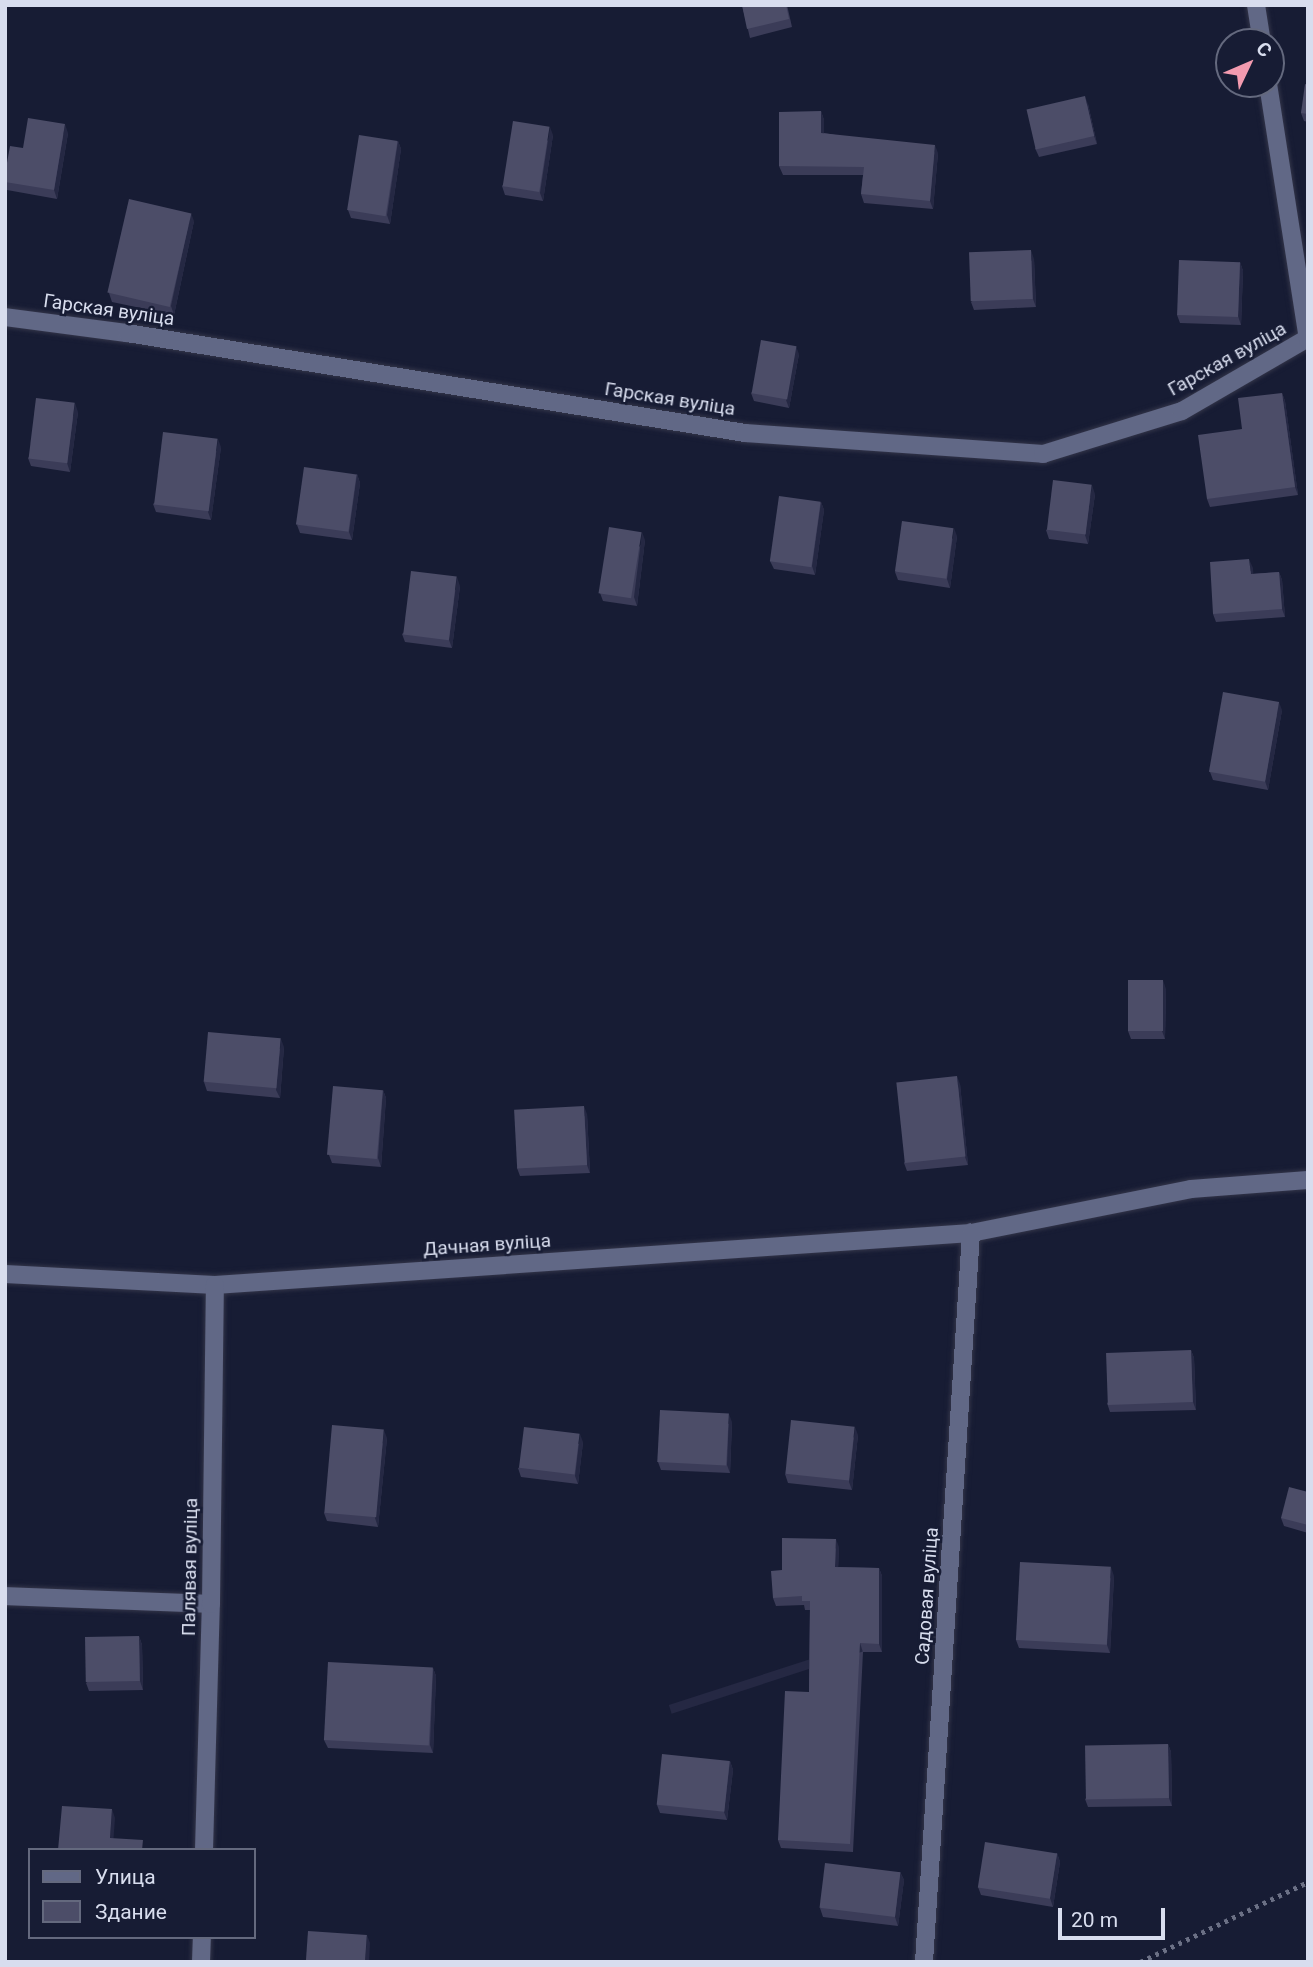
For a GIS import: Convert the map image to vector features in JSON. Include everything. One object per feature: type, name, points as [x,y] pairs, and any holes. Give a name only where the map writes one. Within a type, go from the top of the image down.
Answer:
[{"type":"street","points":[[1256,5],[1260,28]]},
{"type":"street","points":[[1270,98],[1308,339]]},
{"type":"street","name":"Гарская вуліца","points":[[5,317],[127,333],[745,433],[1043,454],[1182,411],[1308,339]]},
{"type":"street","name":"Дачная вуліца","points":[[5,1274],[215,1285],[971,1233],[1191,1189],[1308,1180]]},
{"type":"street","name":"Садовая вуліца","points":[[924,1962],[971,1233]]},
{"type":"street","name":"Палявая вуліца","points":[[205,1848],[215,1285]]},
{"type":"street","points":[[5,1596],[211,1604]]},
{"type":"street","points":[[201,1962],[202,1939]]},
{"type":"path","points":[[1140,1962],[1308,1882]]},
{"type":"building","points":[[742,5],[786,5],[789,19],[747,29]]},
{"type":"building","points":[[1305,84],[1308,85],[1308,114],[1301,113]]},
{"type":"building","points":[[1085,96],[1094,136],[1036,149],[1027,109]]},
{"type":"building","points":[[821,111],[821,133],[935,145],[930,201],[861,194],[864,167],[779,166],[779,112]]},
{"type":"building","points":[[28,118],[65,124],[54,190],[5,182],[10,146],[23,148]]},
{"type":"building","points":[[513,121],[550,127],[539,192],[503,186]]},
{"type":"building","points":[[359,135],[398,141],[386,216],[347,210]]},
{"type":"building","points":[[129,199],[191,213],[170,307],[107,293]]},
{"type":"building","points":[[1031,250],[1033,299],[971,301],[969,252]]},
{"type":"building","points":[[1179,260],[1240,262],[1238,317],[1177,315]]},
{"type":"building","points":[[761,340],[796,346],[787,399],[752,393]]},
{"type":"building","points":[[1282,393],[1295,487],[1207,499],[1198,435],[1242,429],[1238,398]]},
{"type":"building","points":[[36,398],[75,403],[67,463],[29,459]]},
{"type":"building","points":[[163,432],[218,439],[209,511],[154,504]]},
{"type":"building","points":[[304,467],[356,474],[348,532],[296,524]]},
{"type":"building","points":[[1053,480],[1092,485],[1086,534],[1047,530]]},
{"type":"building","points":[[779,496],[821,502],[811,567],[770,561]]},
{"type":"building","points":[[902,521],[953,528],[946,579],[895,572]]},
{"type":"building","points":[[609,527],[642,532],[631,598],[599,593]]},
{"type":"building","points":[[1249,559],[1251,574],[1279,572],[1282,609],[1213,614],[1210,562]]},
{"type":"building","points":[[411,571],[457,577],[449,640],[403,635]]},
{"type":"building","points":[[1223,692],[1279,702],[1265,782],[1209,772]]},
{"type":"building","points":[[1128,980],[1163,980],[1163,1031],[1128,1031]]},
{"type":"building","points":[[208,1032],[281,1038],[276,1088],[204,1082]]},
{"type":"building","points":[[957,1076],[965,1157],[905,1163],[896,1082]]},
{"type":"building","points":[[333,1086],[383,1090],[377,1159],[327,1155]]},
{"type":"building","points":[[584,1106],[587,1165],[517,1169],[514,1110]]},
{"type":"building","points":[[1191,1350],[1193,1402],[1108,1405],[1106,1353]]},
{"type":"building","points":[[660,1410],[729,1414],[726,1466],[657,1462]]},
{"type":"building","points":[[791,1420],[855,1427],[849,1480],[785,1474]]},
{"type":"building","points":[[332,1425],[384,1430],[376,1517],[324,1513]]},
{"type":"building","points":[[524,1427],[580,1434],[575,1475],[519,1468]]},
{"type":"building","points":[[1289,1487],[1308,1492],[1308,1525],[1281,1518]]},
{"type":"building","points":[[782,1538],[836,1539],[835,1567],[879,1568],[879,1644],[860,1643],[850,1844],[778,1840],[785,1691],[809,1692],[810,1601],[802,1601],[802,1596],[773,1598],[771,1571],[782,1570]]},
{"type":"building","points":[[1020,1562],[1111,1567],[1107,1645],[1016,1640]]},
{"type":"building","points":[[139,1636],[140,1681],[86,1682],[85,1637]]},
{"type":"building","points":[[328,1662],[433,1667],[429,1745],[324,1740]]},
{"type":"building","points":[[1168,1744],[1169,1798],[1086,1799],[1085,1745]]},
{"type":"building","points":[[662,1754],[730,1761],[724,1812],[657,1805]]},
{"type":"building","points":[[62,1806],[112,1809],[110,1838],[143,1840],[142,1848],[58,1848]]},
{"type":"building","points":[[985,1842],[1057,1853],[1050,1899],[978,1887]]},
{"type":"building","points":[[825,1863],[900,1872],[895,1917],[820,1908]]},
{"type":"building","points":[[308,1931],[367,1935],[365,1962],[306,1962]]}]
